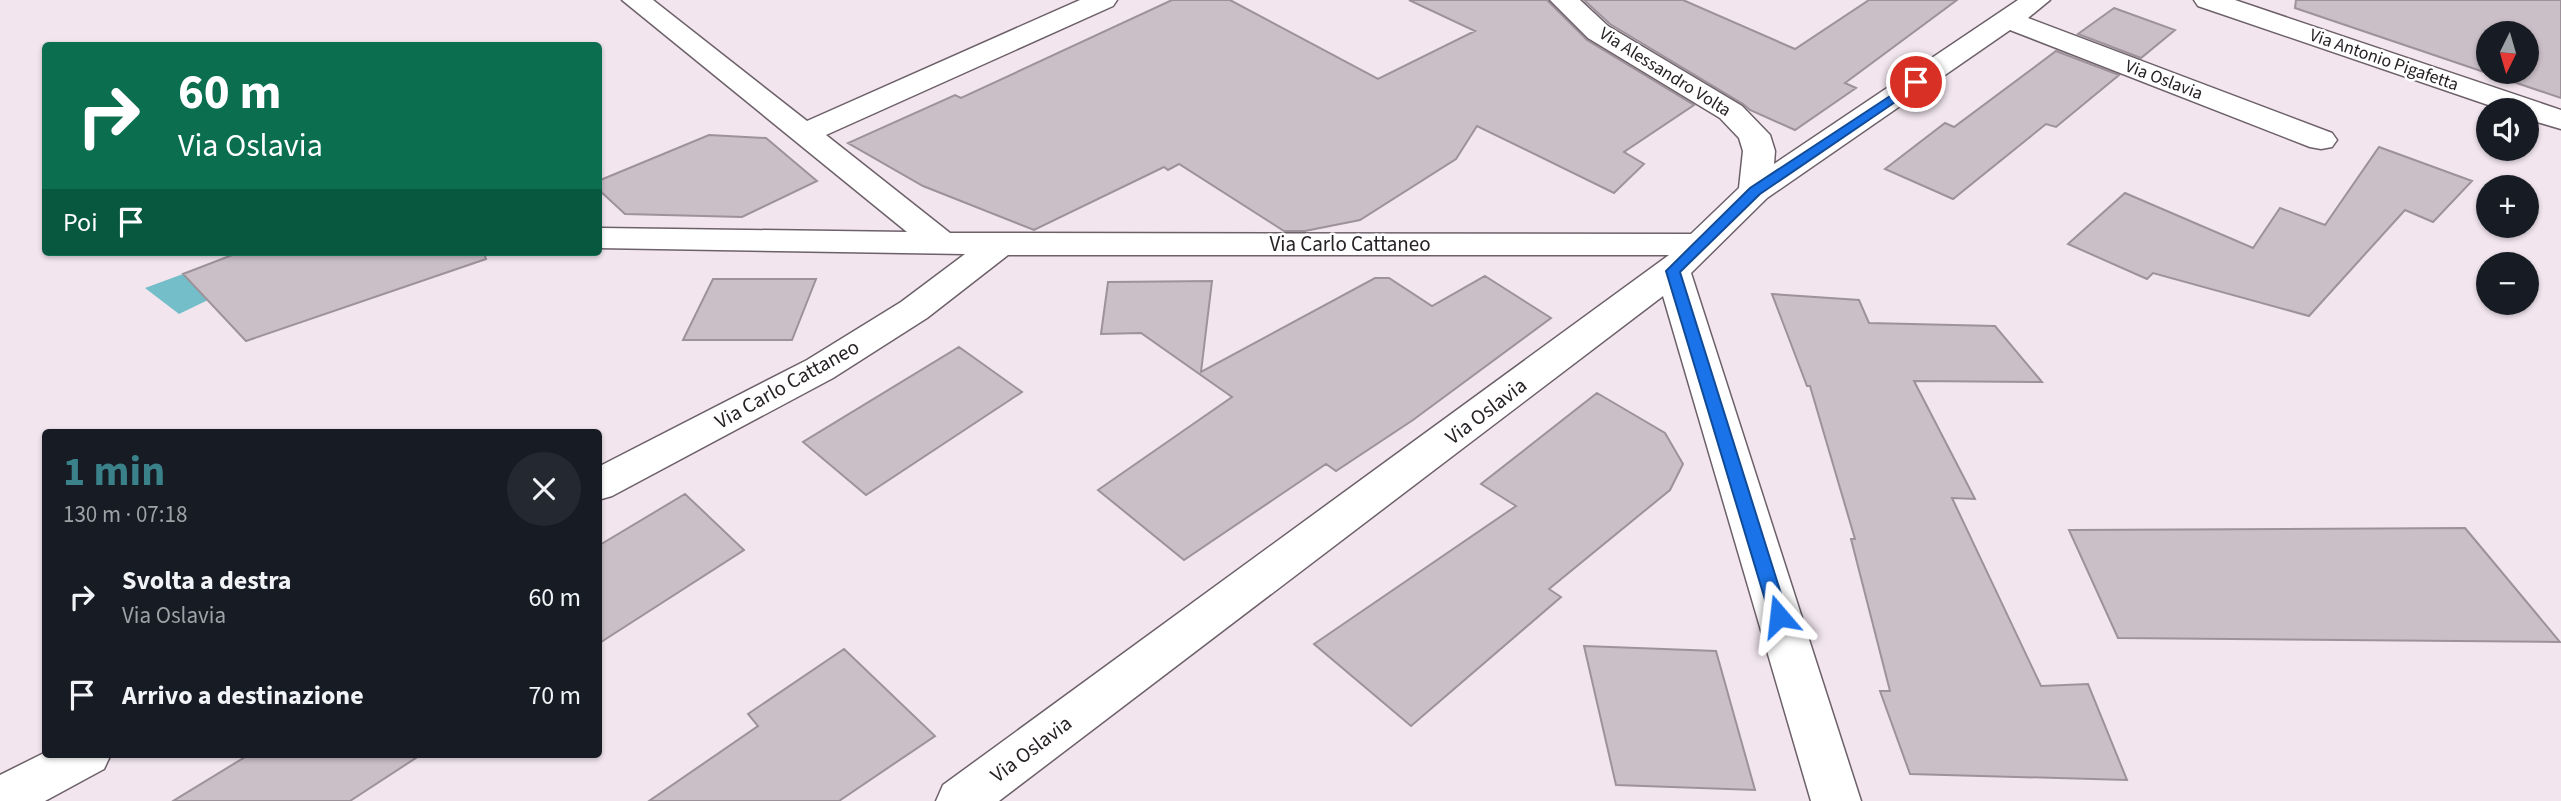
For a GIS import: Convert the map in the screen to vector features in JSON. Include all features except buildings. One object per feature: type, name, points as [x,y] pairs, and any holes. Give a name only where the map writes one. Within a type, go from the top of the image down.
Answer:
[{"type":"street","points":[[636,0],[942,243]]},
{"type":"street","points":[[803,134],[1103,0]]},
{"type":"street","name":"Via Alessandro Volta","points":[[1563,0],[1598,32],[1731,112],[1754,135],[1759,151],[1755,191]]},
{"type":"street","name":"Via Oslavia","points":[[961,801],[1687,258],[1755,191],[2035,0]]},
{"type":"street","name":"Via Antonio Pigafetta","points":[[2208,0],[2561,120]]},
{"type":"street","name":"Via Oslavia","points":[[2008,20],[2320,139]]},
{"type":"street","name":"Via Carlo Cattaneo","points":[[602,238],[1687,258]]},
{"type":"street","name":"Via Carlo Cattaneo","points":[[602,483],[820,369],[914,310],[1000,244]]},
{"type":"street","points":[[1687,258],[1836,801]]},
{"type":"street","points":[[0,800],[79,758]]},
{"type":"water","points":[[183,274],[208,300],[179,314],[145,288]]},
{"type":"route","points":[[1779,616],[1673,271],[1755,191],[1916,82]]}]
